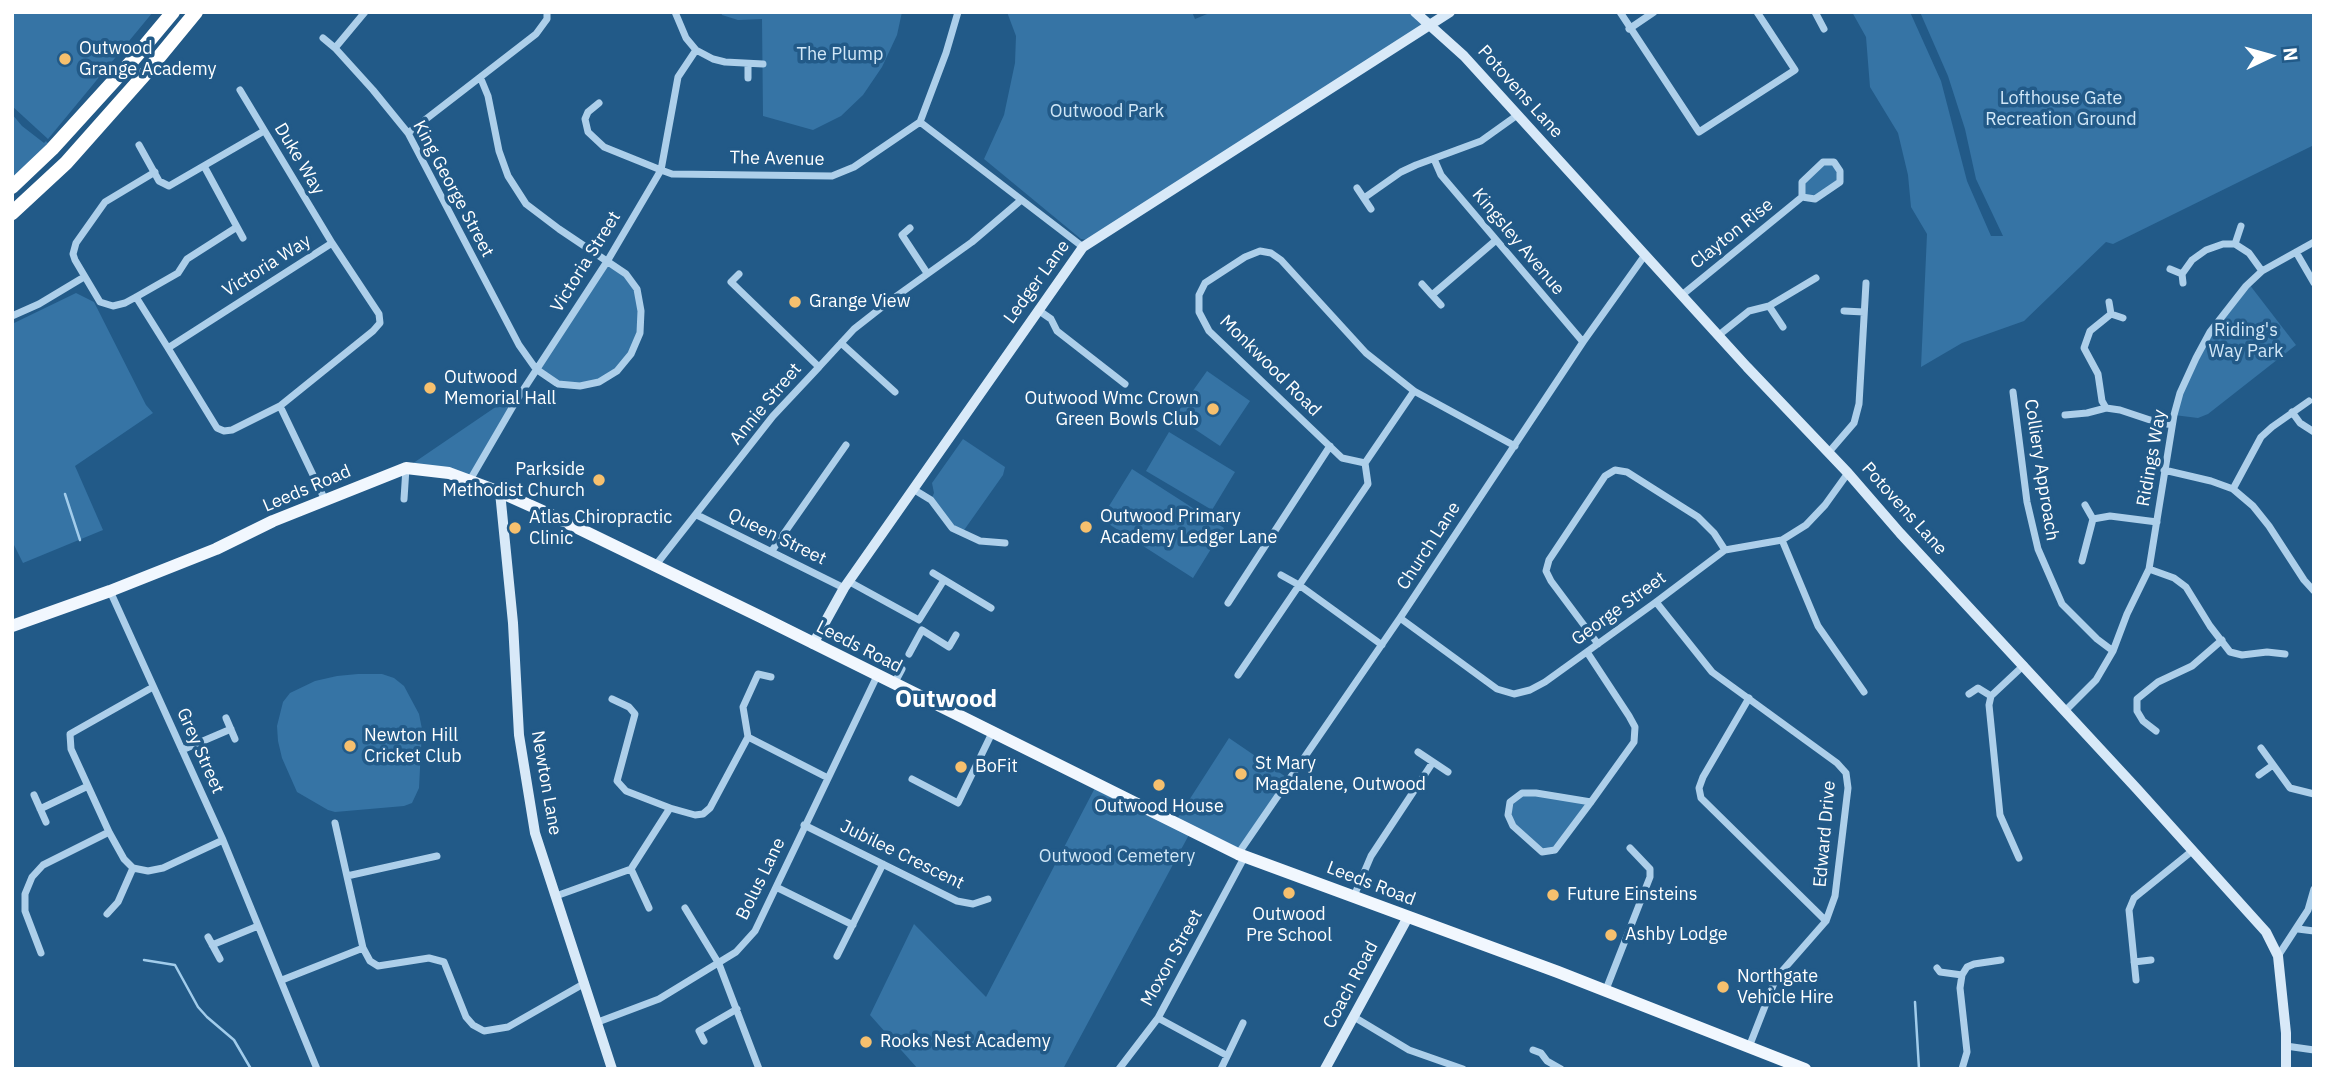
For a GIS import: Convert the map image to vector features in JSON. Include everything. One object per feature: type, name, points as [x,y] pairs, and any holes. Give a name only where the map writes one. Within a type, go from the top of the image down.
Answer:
[{"type":"highway","points":[[12,187],[52,149],[173,12]]},
{"type":"highway","points":[[12,213],[66,163],[196,12]]},
{"type":"main road","name":"Leeds Road","points":[[12,626],[216,549],[273,521],[406,468],[441,471],[500,492],[1242,855],[1805,1069]]},
{"type":"street","points":[[335,48],[365,12]]},
{"type":"street","points":[[408,133],[536,34],[547,19],[547,12]]},
{"type":"street","points":[[675,12],[679,26],[696,50],[713,59],[763,64]]},
{"type":"street","points":[[958,12],[920,122],[1083,247]]},
{"type":"street","name":"Potovens Lane","points":[[1415,12],[1464,56],[1516,116],[1849,473],[1900,533],[2266,932],[2278,956],[2286,1069]]},
{"type":"street","name":"Ledger Lane","points":[[813,644],[846,584],[1083,247],[1450,12]]},
{"type":"street","points":[[1620,12],[1699,132],[1796,70],[1757,12]]},
{"type":"street","points":[[1629,29],[1654,12]]},
{"type":"street","points":[[1815,12],[1824,29]]},
{"type":"street","name":"King George Street","points":[[323,37],[408,133],[519,345],[536,369]]},
{"type":"street","name":"Victoria Street","points":[[470,480],[661,170],[678,77],[696,50]]},
{"type":"street","points":[[748,64],[748,78]]},
{"type":"street","points":[[481,79],[488,96],[499,151],[508,176],[526,204],[608,260],[626,274],[637,289],[641,311],[640,333],[632,354],[617,371],[599,382],[580,386],[558,384],[536,369]]},
{"type":"street","name":"Duke Way","points":[[240,90],[332,243]]},
{"type":"street","name":"The Avenue","points":[[599,103],[585,119],[588,132],[604,147],[672,174],[832,176],[854,167],[920,122]]},
{"type":"street","points":[[1364,198],[1401,172],[1481,141],[1516,116]]},
{"type":"street","points":[[139,145],[159,181],[169,186],[264,131]]},
{"type":"street","name":"Kingsley Avenue","points":[[1434,159],[1441,175],[1583,342]]},
{"type":"street","name":"Clayton Rise","points":[[1682,295],[1801,197],[1802,182],[1823,162],[1834,162],[1840,171],[1840,182],[1815,200],[1801,197]]},
{"type":"street","points":[[204,166],[243,238]]},
{"type":"street","points":[[155,172],[104,202],[76,243],[72,254],[100,302],[113,306],[136,297],[178,273],[187,259],[237,228]]},
{"type":"street","points":[[1357,188],[1371,209]]},
{"type":"street","points":[[818,367],[863,322],[972,242],[1020,201]]},
{"type":"street","points":[[2235,244],[2241,226]]},
{"type":"street","points":[[910,228],[902,235],[928,273]]},
{"type":"street","points":[[1432,295],[1495,241]]},
{"type":"street","name":"Ridings Way","points":[[2066,711],[2096,680],[2113,651],[2149,569],[2164,470],[2180,393],[2210,332],[2239,294],[2262,271],[2314,242]]},
{"type":"street","name":"Victoria Way","points":[[332,243],[379,314],[380,323],[363,340],[280,406],[232,430],[217,428],[168,348],[332,243]]},
{"type":"street","points":[[2170,269],[2183,278],[2192,260],[2206,250],[2223,244],[2235,244],[2249,253],[2262,271]]},
{"type":"street","name":"Monkwood Road","points":[[1365,463],[1342,457],[1209,331],[1199,312],[1199,295],[1205,283],[1224,269],[1260,251],[1271,253],[1281,260],[1366,353],[1414,391],[1515,446]]},
{"type":"street","points":[[2296,253],[2314,283]]},
{"type":"street","name":"Church Lane","points":[[1242,855],[1583,342],[1645,255]]},
{"type":"street","name":"Annie Street","points":[[654,567],[773,416],[818,367],[731,282],[739,274]]},
{"type":"street","points":[[12,316],[39,304],[84,277]]},
{"type":"street","points":[[1719,335],[1749,311],[1769,306],[1816,278]]},
{"type":"street","points":[[1829,452],[1854,423],[1856,414],[1866,283]]},
{"type":"street","points":[[1422,284],[1441,305]]},
{"type":"street","points":[[136,297],[168,348]]},
{"type":"street","points":[[2109,302],[2111,314]]},
{"type":"street","points":[[1769,306],[1783,327]]},
{"type":"street","points":[[1038,310],[1051,319],[1057,331],[1125,384]]},
{"type":"street","points":[[1844,311],[1864,312]]},
{"type":"street","points":[[2106,408],[2102,401],[2098,374],[2084,348],[2091,331],[2111,314]]},
{"type":"street","points":[[2111,314],[2123,318]]},
{"type":"street","points":[[841,343],[895,392]]},
{"type":"street","points":[[1238,675],[1368,484],[1365,463],[1414,391]]},
{"type":"street","name":"Colliery Approach","points":[[2013,392],[2028,502],[2038,549],[2062,604],[2113,651]]},
{"type":"street","points":[[2233,489],[2261,438],[2309,401]]},
{"type":"street","points":[[280,406],[325,500]]},
{"type":"street","points":[[2065,415],[2106,408],[2172,425]]},
{"type":"street","points":[[2292,412],[2314,432]]},
{"type":"street","points":[[771,551],[846,445]]},
{"type":"street","points":[[1228,603],[1330,446]]},
{"type":"street","points":[[404,499],[406,468]]},
{"type":"street","points":[[1598,644],[1546,571],[1549,560],[1605,476],[1615,470],[1627,472],[1698,517],[1714,533],[1725,550]]},
{"type":"street","points":[[2164,470],[2233,489],[2253,506],[2269,526],[2314,591]]},
{"type":"street","name":"George Street","points":[[1400,618],[1497,689],[1514,694],[1530,690],[1587,652],[1725,550],[1782,540],[1806,525],[1849,473]]},
{"type":"street","points":[[913,489],[931,500],[952,528],[980,541],[1005,543]]},
{"type":"street","name":"Newton Lane","points":[[500,492],[513,623],[519,736],[535,833],[612,1069]]},
{"type":"street","points":[[2081,561],[2093,519],[2085,505]]},
{"type":"street","name":"Queen Street","points":[[697,515],[919,620],[944,580]]},
{"type":"street","points":[[2093,519],[2110,516],[2157,522]]},
{"type":"street","points":[[1782,540],[1818,626],[1864,692]]},
{"type":"street","points":[[2149,569],[2186,587],[2230,652],[2242,655],[2267,652],[2285,654]]},
{"type":"street","points":[[933,573],[991,608]]},
{"type":"street","points":[[1280,575],[1299,585],[1381,645]]},
{"type":"street","name":"Grey Street","points":[[110,591],[223,840],[317,1069]]},
{"type":"street","name":"Edward Drive","points":[[1656,602],[1712,672],[1837,763],[1846,773],[1848,788],[1835,896],[1826,920],[1776,978],[1749,1046]]},
{"type":"street","points":[[909,654],[922,630],[949,647],[956,635]]},
{"type":"street","points":[[2156,731],[2143,721],[2133,698],[2158,682],[2192,666],[2222,640]]},
{"type":"street","points":[[1587,652],[1635,727],[1634,742],[1591,802],[1555,850],[1542,852],[1513,826],[1508,815],[1510,802],[1522,793],[1591,802]]},
{"type":"street","points":[[2019,858],[2000,815],[1989,705],[1991,696],[2024,666]]},
{"type":"street","points":[[894,684],[902,669]]},
{"type":"street","points":[[611,699],[635,714],[617,781],[626,791],[670,808],[695,815],[704,814],[710,808],[748,737],[743,707],[758,674],[771,677]]},
{"type":"street","name":"Bolus Lane","points":[[598,1021],[659,999],[736,952],[755,931],[877,676]]},
{"type":"street","points":[[153,687],[69,734],[71,749],[109,832],[124,859],[133,868],[148,871],[163,868],[223,840]]},
{"type":"street","points":[[1969,694],[1978,688],[1991,696]]},
{"type":"street","points":[[1749,698],[1703,777],[1699,788],[1701,798],[1826,920]]},
{"type":"street","points":[[226,718],[235,739]]},
{"type":"street","points":[[182,750],[231,729]]},
{"type":"street","points":[[912,779],[958,803],[992,733]]},
{"type":"street","points":[[748,737],[828,778]]},
{"type":"street","points":[[2261,748],[2290,788],[2314,794]]},
{"type":"street","points":[[1418,752],[1448,772]]},
{"type":"street","points":[[1354,896],[1371,856],[1433,762]]},
{"type":"street","points":[[2259,775],[2273,765]]},
{"type":"street","points":[[40,809],[88,786]]},
{"type":"street","points":[[34,795],[46,821]]},
{"type":"street","points":[[556,897],[631,869],[670,808]]},
{"type":"street","points":[[335,823],[363,948],[369,961],[378,965],[429,958],[444,962],[466,1017],[473,1026],[484,1031],[508,1027],[585,983]]},
{"type":"street","name":"Jubilee Crescent","points":[[804,825],[957,901],[973,904],[988,898]]},
{"type":"street","points":[[41,953],[25,911],[25,894],[32,877],[44,865],[109,832]]},
{"type":"street","points":[[1605,992],[1650,877],[1650,869],[1630,848]]},
{"type":"street","points":[[2136,980],[2129,910],[2134,898],[2144,887],[2192,851]]},
{"type":"street","name":"Moxon Street","points":[[1119,1069],[1158,1018],[1242,855]]},
{"type":"street","points":[[347,876],[437,856]]},
{"type":"street","points":[[837,956],[883,864]]},
{"type":"street","points":[[107,914],[118,902],[133,868]]},
{"type":"street","points":[[631,869],[649,908]]},
{"type":"street","points":[[776,887],[853,925]]},
{"type":"street","points":[[2278,956],[2298,929],[2308,910],[2314,889]]},
{"type":"street","points":[[685,908],[719,964],[759,1069]]},
{"type":"street","name":"Coach Road","points":[[1325,1069],[1408,917]]},
{"type":"street","points":[[220,959],[210,941],[258,926]]},
{"type":"street","points":[[2298,929],[2314,931]]},
{"type":"street","points":[[282,980],[363,948]]},
{"type":"street","points":[[1962,1069],[1967,1052],[1960,988],[1962,975],[1967,967],[1974,964],[2001,960]]},
{"type":"street","points":[[2134,962],[2151,960]]},
{"type":"street","points":[[1937,968],[1940,972],[1962,975]]},
{"type":"street","points":[[704,1041],[699,1031],[737,1009]]},
{"type":"street","points":[[1354,1017],[1409,1050],[1463,1069]]},
{"type":"street","points":[[1158,1018],[1226,1055]]},
{"type":"street","points":[[1221,1069],[1244,1023]]},
{"type":"street","points":[[2286,1046],[2314,1050]]},
{"type":"street","points":[[1533,1050],[1561,1069]]},
{"type":"green space","name":"Outwood Grange Academy","points":[[12,12],[153,12],[48,139],[12,106]]},
{"type":"green space","name":"The Plump","points":[[721,12],[902,12],[897,35],[882,67],[863,95],[841,116],[813,130],[763,116],[762,19],[738,20],[722,15]]},
{"type":"green space","name":"Outwood Park","points":[[1007,12],[1192,12],[1195,19],[1212,12],[1416,12],[1430,25],[1094,241],[1081,239],[984,159],[1004,115],[1015,63],[1016,36]]},
{"type":"green space","name":"Lofthouse Gate Recreation Ground","points":[[1852,12],[1910,12],[1941,81],[1967,181],[1991,236],[2003,236],[1976,179],[1965,129],[1948,76],[1920,12],[2314,12],[2314,145],[2113,244],[2106,242],[2024,321],[1962,343],[1921,367],[1927,234],[1911,207],[1908,175],[1898,133],[1870,87],[1866,37]]},
{"type":"green space","points":[[12,114],[22,126],[44,143],[46,141],[52,149],[12,187]]},
{"type":"green space","points":[[1823,162],[1834,162],[1840,182],[1815,199],[1802,197],[1802,182]]},
{"type":"green space","points":[[608,260],[637,289],[640,333],[617,371],[599,382],[558,384],[536,369]]},
{"type":"green space","name":"Riding's Way Park","points":[[2249,284],[2296,345],[2208,414],[2198,418],[2174,415],[2196,358]]},
{"type":"green space","points":[[76,293],[94,302],[146,405],[153,413],[75,466],[103,530],[23,563],[12,541],[12,324]]},
{"type":"green space","name":"Outwood Wmc Crown Green Bowls Club","points":[[1207,371],[1250,401],[1220,446],[1175,416]]},
{"type":"green space","points":[[516,401],[470,480],[406,468],[503,402]]},
{"type":"green space","points":[[1169,432],[1235,472],[1212,510],[1146,471]]},
{"type":"green space","points":[[963,439],[1005,467],[1003,475],[962,533],[952,528],[931,500],[934,493],[932,483]]},
{"type":"green space","points":[[1132,469],[1224,528],[1193,578],[1101,519]]},
{"type":"green space","name":"Newton Hill Cricket Club","points":[[358,674],[382,674],[394,678],[404,686],[419,714],[422,729],[419,788],[412,803],[404,806],[335,812],[297,792],[282,758],[277,726],[283,702],[290,693],[315,681]]},
{"type":"green space","name":"Outwood Cemetery","points":[[1229,738],[1289,779],[1238,854],[1191,831],[1063,1069],[918,1069],[870,1015],[914,924],[986,997],[1097,784],[1175,822]]},
{"type":"green space","points":[[1522,793],[1591,802],[1555,850],[1542,852],[1513,826],[1510,802]]},
{"type":"waterway","points":[[65,494],[80,540]]},
{"type":"waterway","points":[[144,960],[175,965],[198,1007],[234,1040],[251,1069]]},
{"type":"waterway","points":[[1915,1002],[1919,1069]]},
{"type":"place","name":"Outwood Grange Academy","points":[[65,59]]},
{"type":"place","name":"Grange View","points":[[795,302]]},
{"type":"place","name":"Outwood Memorial Hall","points":[[430,388]]},
{"type":"place","name":"Outwood Wmc Crown Green Bowls Club","points":[[1213,409]]},
{"type":"place","name":"Parkside Methodist Church","points":[[599,480]]},
{"type":"place","name":"Outwood Primary Academy Ledger Lane","points":[[1086,527]]},
{"type":"place","name":"Atlas Chiropractic Clinic","points":[[515,528]]},
{"type":"place","name":"Newton Hill Cricket Club","points":[[350,746]]},
{"type":"place","name":"BoFit","points":[[961,767]]},
{"type":"place","name":"St Mary Magdalene, Outwood","points":[[1241,774]]},
{"type":"place","name":"Outwood House","points":[[1159,785]]},
{"type":"place","name":"Outwood Pre School","points":[[1289,893]]},
{"type":"place","name":"Future Einsteins","points":[[1553,895]]},
{"type":"place","name":"Ashby Lodge","points":[[1611,935]]},
{"type":"place","name":"Northgate Vehicle Hire","points":[[1723,987]]},
{"type":"place","name":"Rooks Nest Academy","points":[[866,1042]]},
{"type":"district","name":"Outwood","points":[[946,700]]}]
